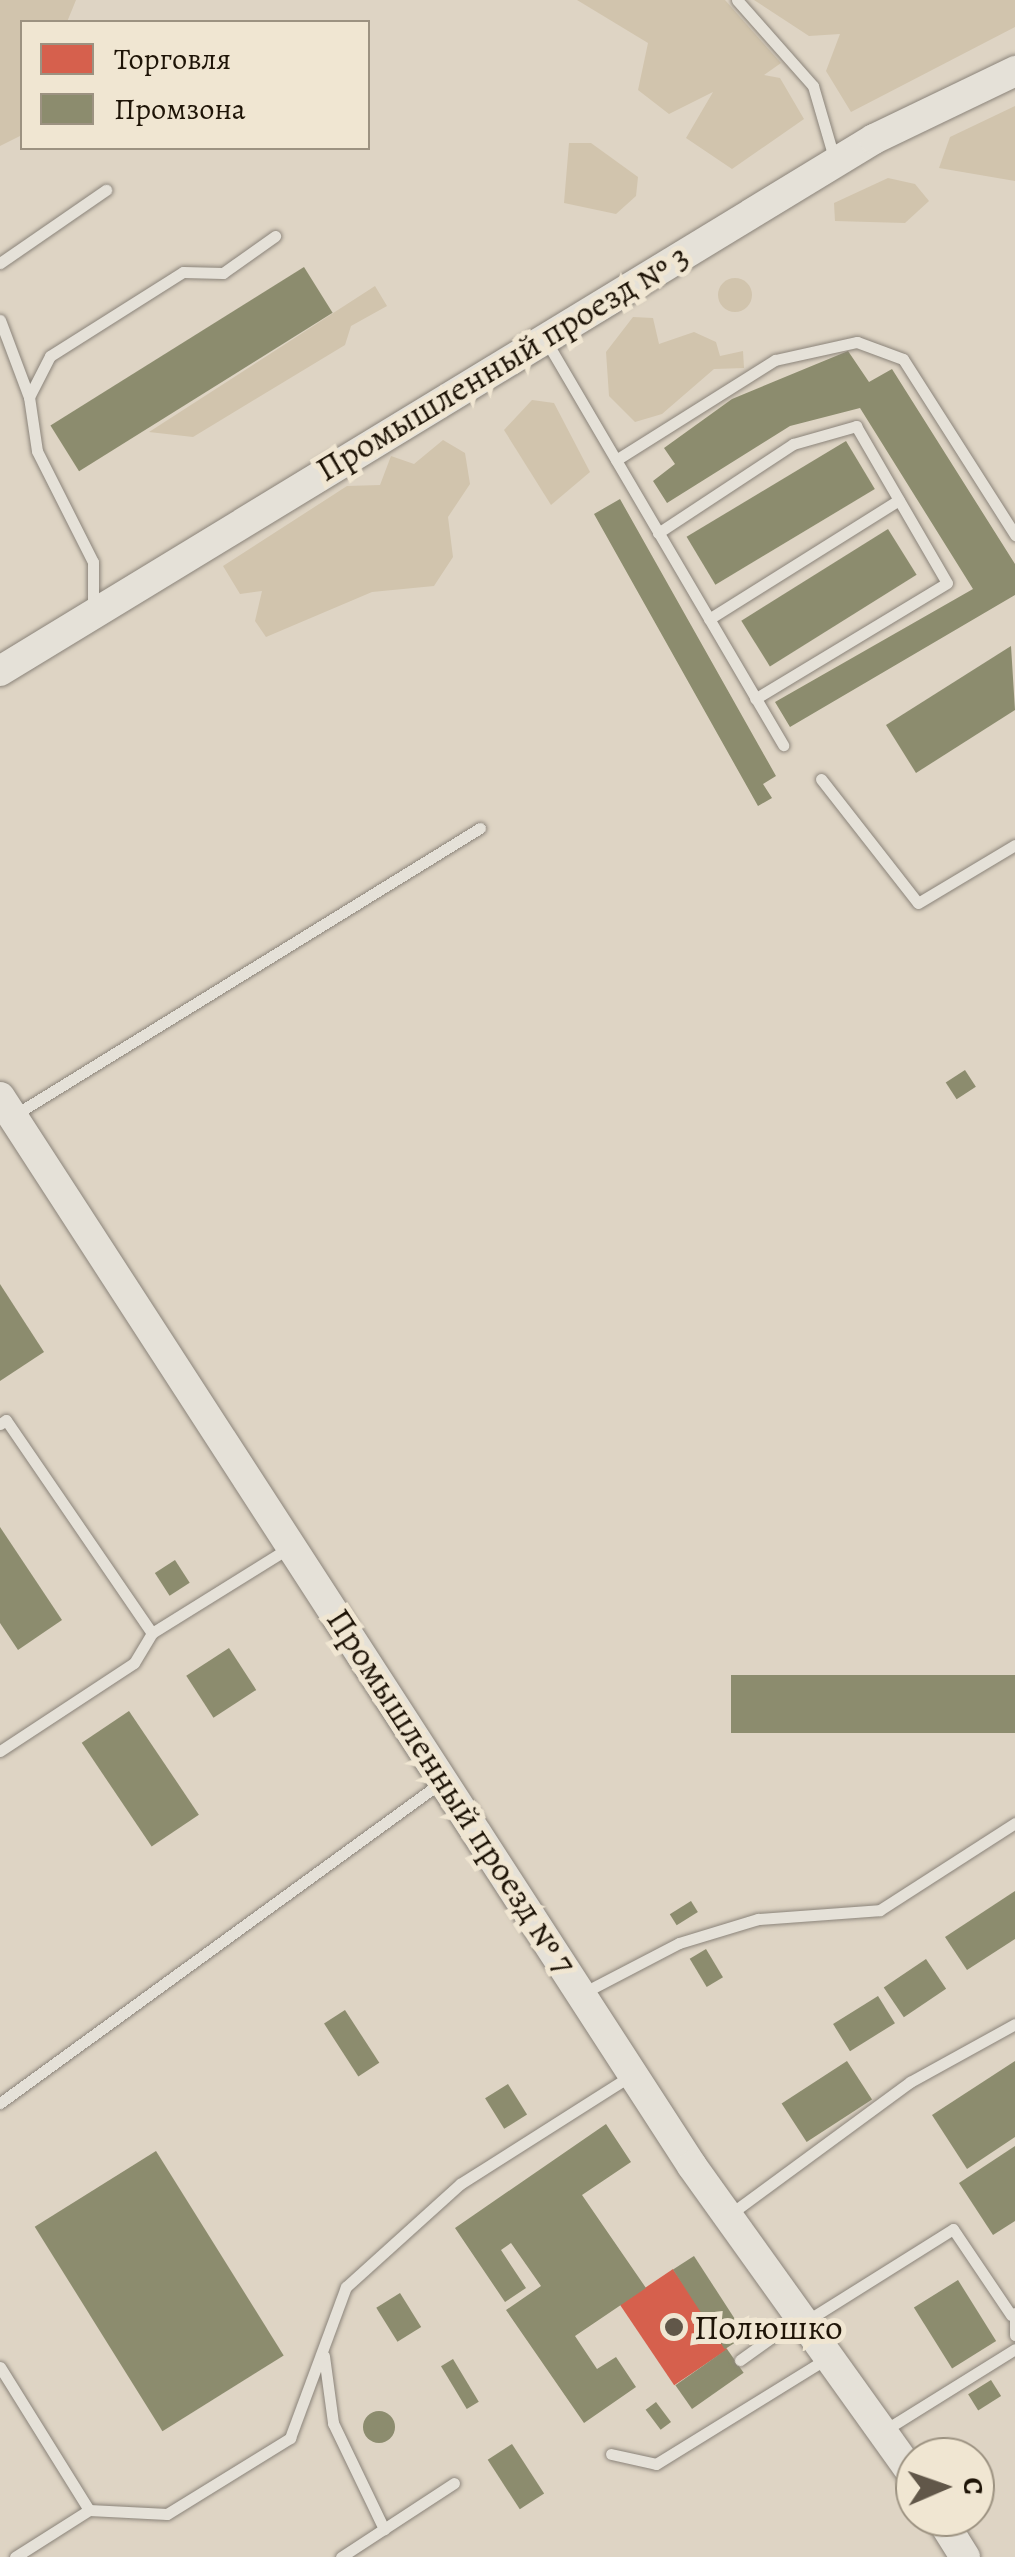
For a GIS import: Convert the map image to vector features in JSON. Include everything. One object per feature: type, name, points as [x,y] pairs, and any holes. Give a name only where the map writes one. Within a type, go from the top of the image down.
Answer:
[{"type":"street","name":"Промышленный проезд № 3","points":[[0,671],[542,335],[835,162],[1015,72]]},
{"type":"street","name":"Промышленный проезд № 7","points":[[6,1106],[447,1778],[634,2074],[895,2446]]},
{"type":"lane","points":[[737,0],[813,86],[835,162]]},
{"type":"lane","points":[[0,263],[106,190]]},
{"type":"lane","points":[[29,398],[50,356],[183,272],[223,274],[275,236]]},
{"type":"lane","points":[[0,320],[29,398],[37,452],[93,562],[93,610]]},
{"type":"lane","points":[[542,335],[782,745]]},
{"type":"lane","points":[[616,460],[775,360],[857,342],[903,359],[1015,535]]},
{"type":"lane","points":[[658,533],[793,444],[856,426],[947,584],[755,698]]},
{"type":"lane","points":[[708,619],[899,500]]},
{"type":"lane","points":[[821,779],[918,903],[1015,846]]},
{"type":"lane","points":[[6,1106],[480,828]]},
{"type":"lane","points":[[0,1424],[6,1420],[152,1634]]},
{"type":"lane","points":[[0,1751],[134,1663],[152,1634],[293,1545]]},
{"type":"lane","points":[[0,2102],[447,1778]]},
{"type":"lane","points":[[583,1993],[679,1943],[758,1920],[880,1910],[1015,1823]]},
{"type":"lane","points":[[730,2216],[910,2082],[1015,2024]]},
{"type":"lane","points":[[15,2557],[88,2510],[167,2514],[290,2438],[346,2287],[460,2184],[634,2074]]},
{"type":"lane","points":[[740,2360],[953,2229],[1013,2314],[1015,2335]]},
{"type":"lane","points":[[885,2430],[1015,2349]]},
{"type":"lane","points":[[324,2352],[332,2423],[384,2529]]},
{"type":"lane","points":[[610,2454],[656,2464],[834,2354]]},
{"type":"lane","points":[[0,2366],[88,2510]]},
{"type":"lane","points":[[340,2557],[454,2483]]},
{"type":"shaded area","points":[[0,0],[76,0],[68,20],[20,20],[20,136],[0,146]]},
{"type":"shaded area","points":[[577,0],[725,0],[781,63],[764,75],[780,78],[804,119],[732,169],[686,138],[713,92],[669,114],[638,90],[648,43]]},
{"type":"shaded area","points":[[754,0],[1015,0],[1015,27],[851,112],[826,71],[840,34],[809,36]]},
{"type":"shaded area","points":[[1015,106],[1015,181],[939,168],[950,137]]},
{"type":"shaded area","points":[[569,143],[591,143],[638,177],[636,196],[616,214],[564,203]]},
{"type":"shaded area","points":[[888,178],[915,184],[929,201],[905,223],[835,221],[834,203]]},
{"type":"shaded area","points":[[735,278],[747,283],[752,295],[747,307],[735,312],[723,307],[718,295],[723,283]]},
{"type":"shaded area","points":[[375,286],[387,306],[351,326],[345,345],[193,437],[149,432]]},
{"type":"shaded area","points":[[633,317],[653,318],[659,344],[694,332],[716,342],[720,356],[743,351],[744,368],[714,369],[662,414],[635,422],[609,396],[606,352]]},
{"type":"shaded area","points":[[532,400],[554,403],[590,472],[551,505],[504,430]]},
{"type":"shaded area","points":[[443,440],[465,453],[470,484],[448,517],[453,557],[434,586],[372,592],[266,637],[255,621],[262,591],[240,594],[223,566],[347,486],[380,485],[391,456],[414,464]]},
{"type":"building: Торговля","name":"Полюшко","points":[[673,2269],[727,2349],[674,2385],[620,2305]]},
{"type":"building: Промзона","points":[[304,267],[333,313],[79,471],[50,425]]},
{"type":"building: Промзона","points":[[848,351],[869,382],[892,369],[1015,564],[1015,595],[790,727],[775,702],[973,589],[860,408],[790,426],[667,503],[653,481],[675,464],[664,448],[732,399]]},
{"type":"building: Промзона","points":[[846,441],[875,489],[715,585],[687,537]]},
{"type":"building: Промзона","points":[[620,499],[776,776],[763,784],[772,798],[758,806],[594,514]]},
{"type":"building: Промзона","points":[[888,529],[917,575],[770,666],[741,621]]},
{"type":"building: Промзона","points":[[1011,646],[1015,710],[916,773],[886,725]]},
{"type":"building: Промзона","points":[[965,1070],[976,1087],[957,1099],[946,1083]]},
{"type":"building: Промзона","points":[[0,1284],[44,1352],[0,1381]]},
{"type":"building: Промзона","points":[[0,1527],[62,1620],[18,1650],[0,1623]]},
{"type":"building: Промзона","points":[[175,1560],[190,1583],[170,1596],[155,1573]]},
{"type":"building: Промзона","points":[[229,1648],[256,1690],[213,1718],[186,1676]]},
{"type":"building: Промзона","points":[[731,1675],[1015,1675],[1015,1733],[731,1733]]},
{"type":"building: Промзона","points":[[129,1711],[199,1815],[152,1847],[82,1743]]},
{"type":"building: Промзона","points":[[1015,1891],[1015,1939],[967,1970],[945,1937]]},
{"type":"building: Промзона","points":[[691,1901],[698,1912],[677,1925],[670,1914]]},
{"type":"building: Промзона","points":[[706,1949],[723,1977],[707,1987],[690,1959]]},
{"type":"building: Промзона","points":[[926,1959],[946,1989],[904,2017],[884,1988]]},
{"type":"building: Промзона","points":[[878,1996],[895,2023],[850,2051],[833,2024]]},
{"type":"building: Промзона","points":[[345,2010],[379,2063],[358,2076],[324,2024]]},
{"type":"building: Промзона","points":[[847,2061],[872,2100],[807,2142],[782,2103]]},
{"type":"building: Промзона","points":[[1015,2061],[1015,2137],[967,2169],[932,2115]]},
{"type":"building: Промзона","points":[[508,2084],[527,2115],[504,2129],[485,2098]]},
{"type":"building: Промзона","points":[[606,2124],[631,2162],[582,2195],[646,2288],[575,2336],[597,2369],[616,2357],[636,2387],[584,2423],[506,2310],[541,2286],[511,2243],[501,2250],[526,2288],[505,2302],[455,2228]]},
{"type":"building: Промзона","points":[[1015,2146],[1015,2221],[993,2235],[959,2183]]},
{"type":"building: Промзона","points":[[156,2151],[284,2355],[162,2431],[35,2227]]},
{"type":"building: Промзона","points":[[694,2256],[746,2336],[725,2349],[673,2270]]},
{"type":"building: Промзона","points":[[958,2280],[996,2341],[952,2369],[914,2308]]},
{"type":"building: Промзона","points":[[400,2293],[421,2327],[397,2342],[376,2308]]},
{"type":"building: Промзона","points":[[727,2349],[744,2373],[692,2409],[675,2385]]},
{"type":"building: Промзона","points":[[453,2359],[479,2402],[467,2409],[441,2366]]},
{"type":"building: Промзона","points":[[991,2380],[1001,2396],[978,2410],[968,2394]]},
{"type":"building: Промзона","points":[[656,2402],[671,2422],[661,2430],[646,2410]]},
{"type":"building: Промзона","points":[[379,2411],[390,2416],[395,2427],[390,2438],[379,2443],[368,2438],[363,2427],[368,2416]]},
{"type":"building: Промзона","points":[[512,2444],[544,2493],[520,2509],[488,2460]]},
{"type":"place","name":"Полюшко","points":[[674,2327]]}]
